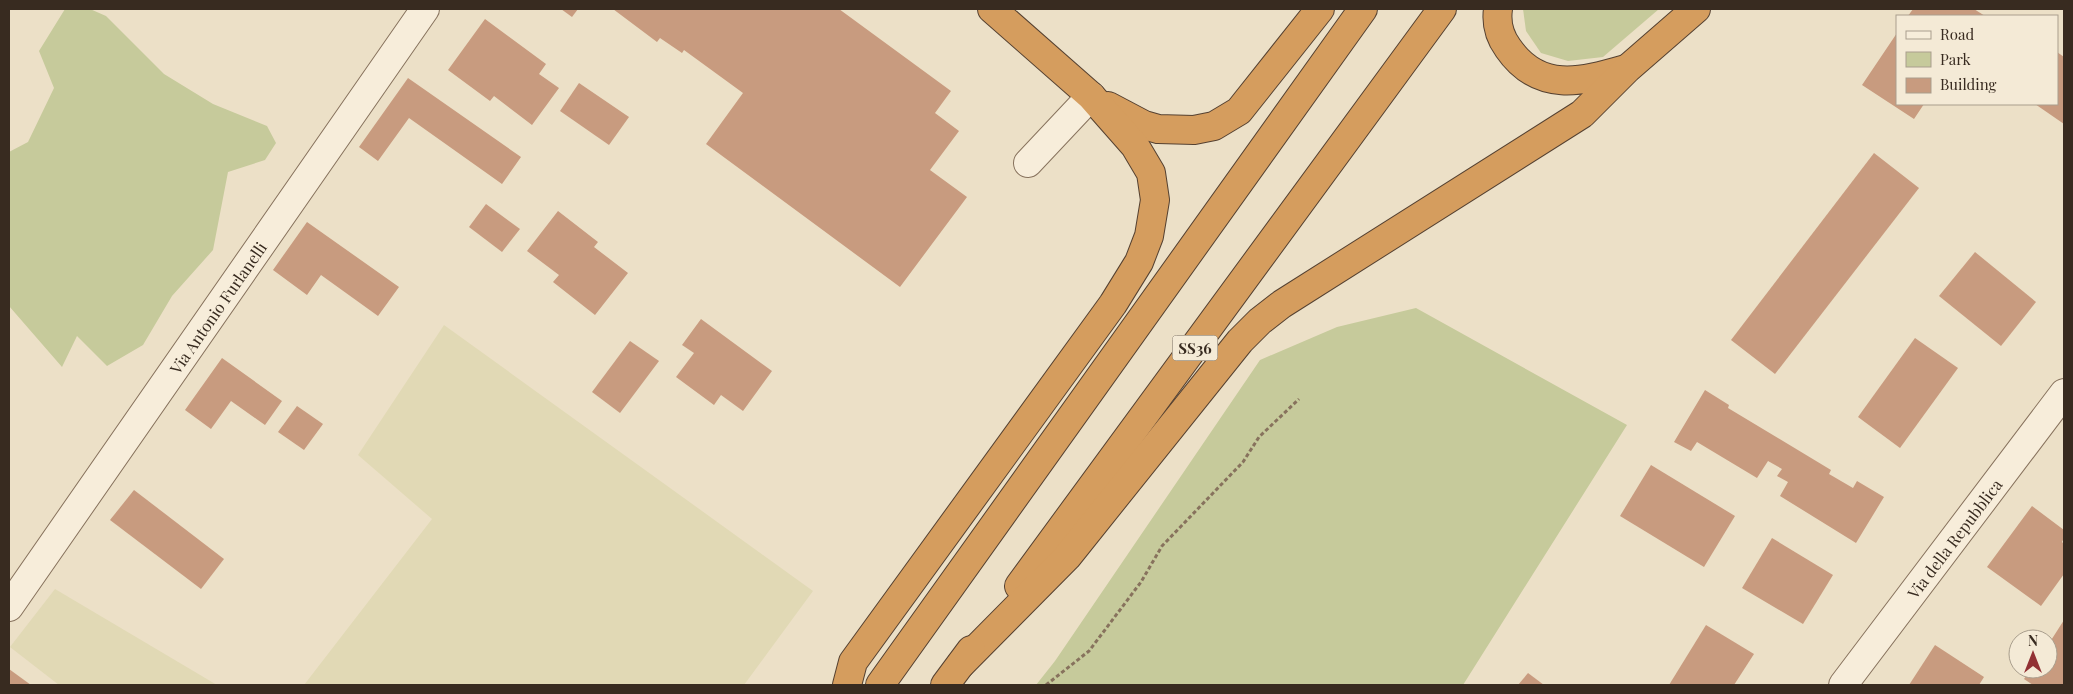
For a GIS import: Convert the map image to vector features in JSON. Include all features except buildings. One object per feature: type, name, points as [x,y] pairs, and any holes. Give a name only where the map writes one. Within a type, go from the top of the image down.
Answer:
[{"type":"highway","points":[[847,685],[853,662],[1113,304],[1139,262],[1148,236],[1155,200],[1151,173],[1135,146],[1091,96],[992,9]]},
{"type":"highway","points":[[1091,96],[1144,125],[1158,129],[1194,130],[1214,126],[1239,111],[1320,9]]},
{"type":"highway","points":[[880,685],[1363,9]]},
{"type":"highway","name":"SS36","points":[[953,675],[1442,9]]},
{"type":"highway","points":[[1498,9],[1500,37],[1527,70],[1548,78],[1590,80],[1627,69]]},
{"type":"highway","points":[[953,675],[1067,557],[1240,341],[1260,321],[1282,304],[1582,114],[1627,69],[1696,9]]},
{"type":"street","name":"Via Antonio Furlanelli","points":[[9,607],[426,9]]},
{"type":"street","points":[[1028,163],[1091,96]]},
{"type":"street","name":"Via della Repubblica","points":[[1843,685],[2064,393]]},
{"type":"path","points":[[1046,685],[1089,650],[1141,582],[1162,546],[1243,462],[1259,437],[1299,399]]},
{"type":"shaded area","points":[[444,325],[813,591],[744,685],[304,685],[432,519],[358,455]]},
{"type":"shaded area","points":[[55,589],[217,685],[59,685],[10,647]]},
{"type":"green space","points":[[65,9],[90,9],[106,16],[164,74],[213,104],[267,126],[276,143],[265,160],[228,172],[213,250],[172,296],[143,345],[107,366],[77,336],[62,367],[9,306],[9,152],[28,142],[54,88],[39,51]]},
{"type":"green space","points":[[1523,9],[1659,9],[1603,57],[1568,61],[1541,53],[1526,31]]},
{"type":"green space","points":[[1416,308],[1627,425],[1463,685],[1036,685],[1055,661],[1260,360],[1337,327]]}]
